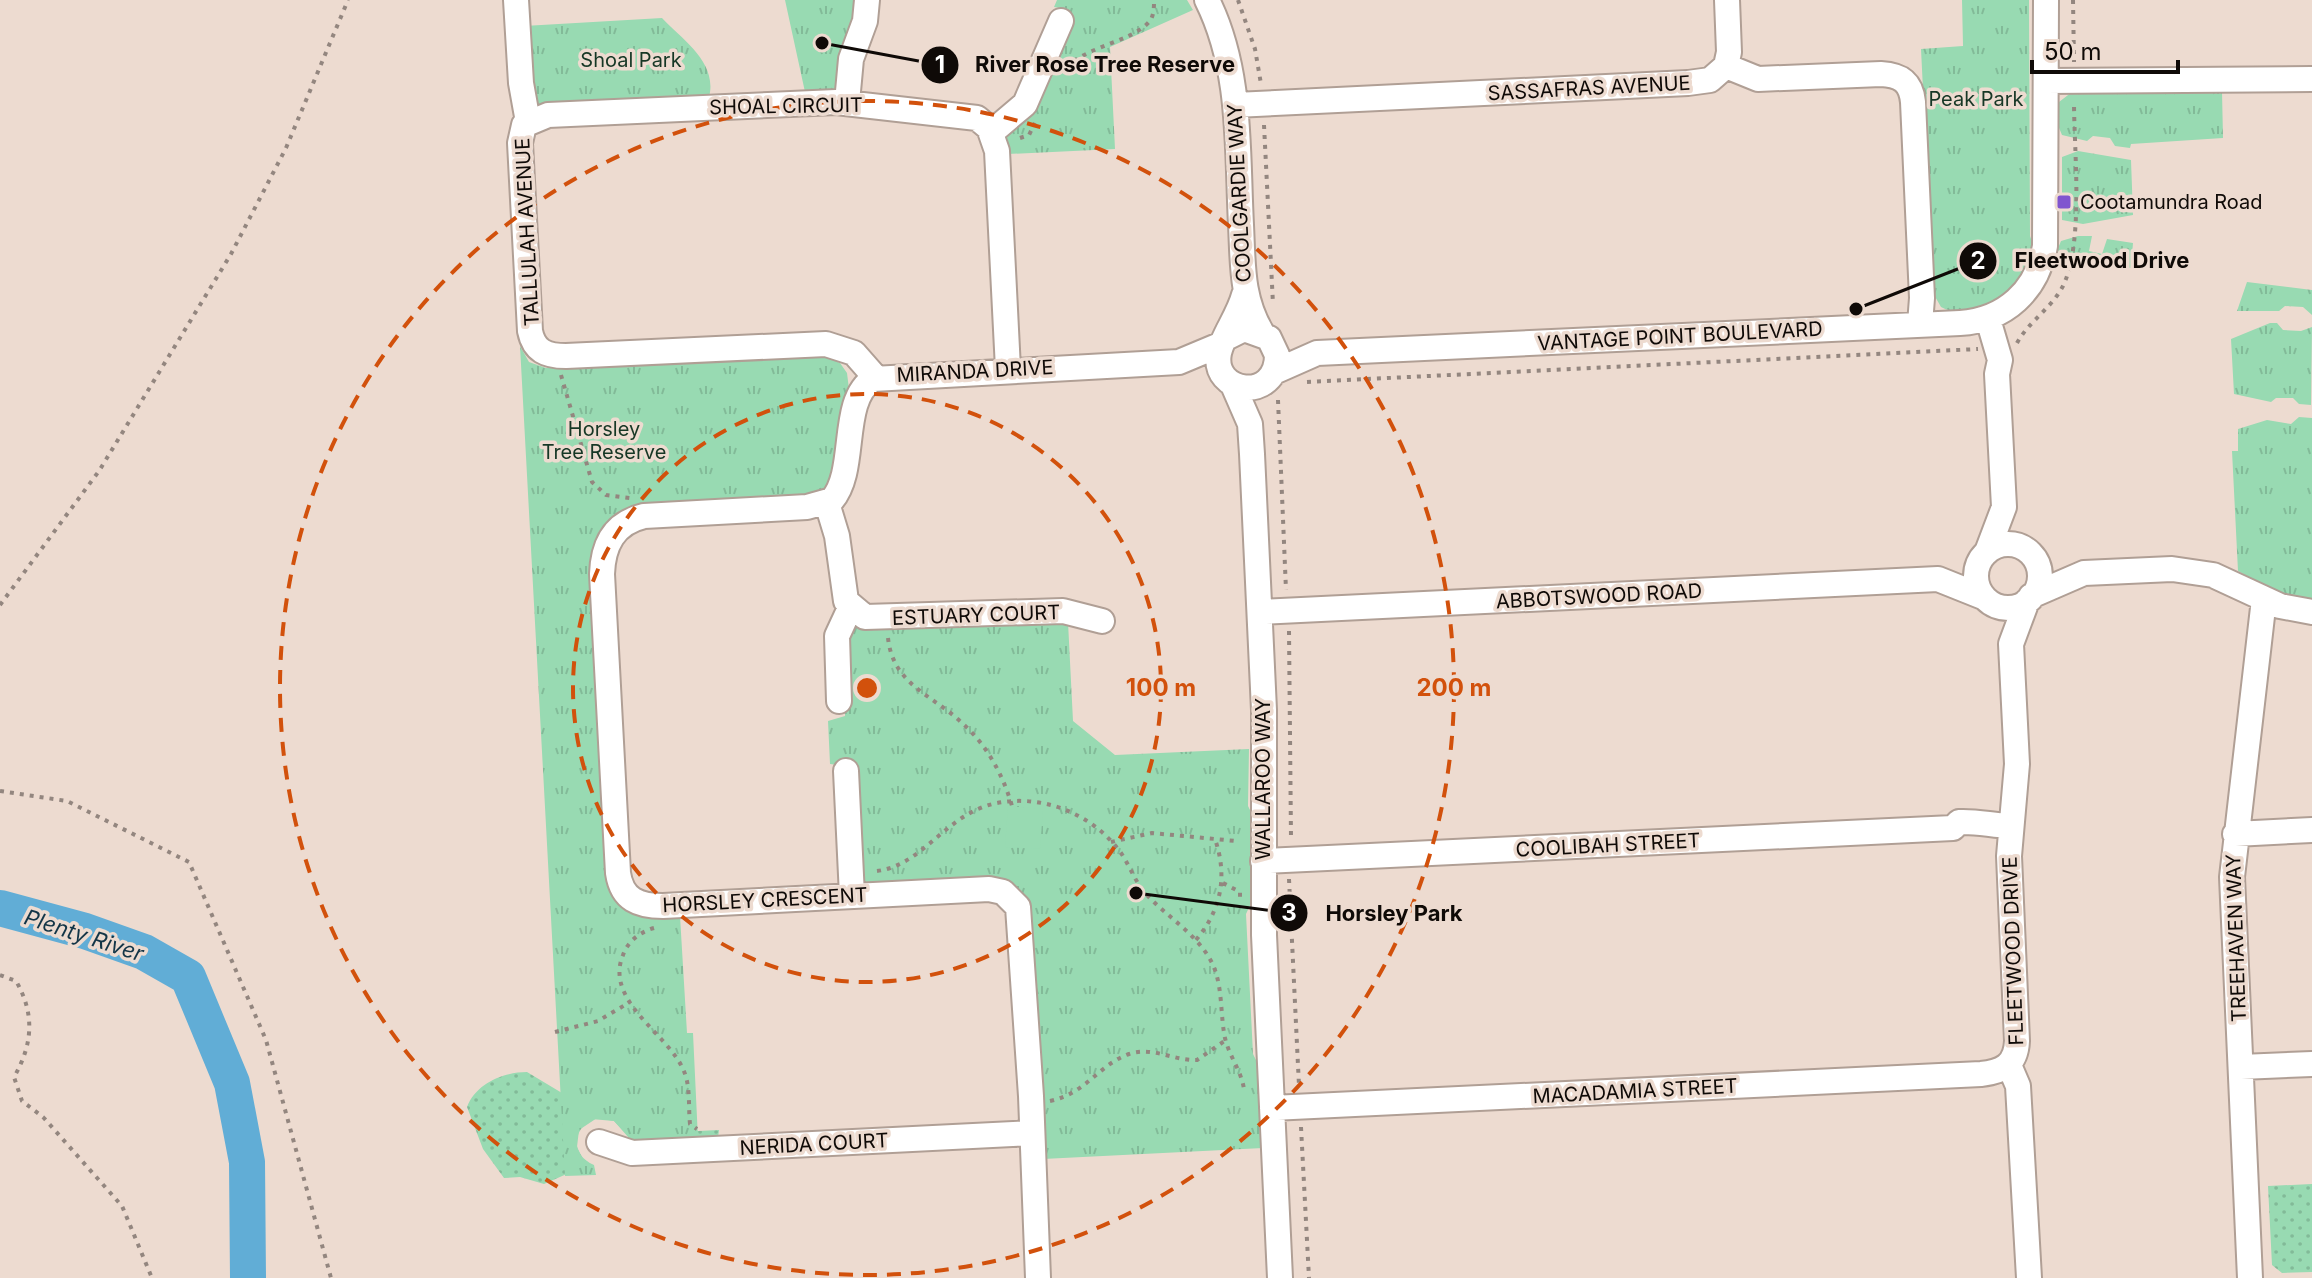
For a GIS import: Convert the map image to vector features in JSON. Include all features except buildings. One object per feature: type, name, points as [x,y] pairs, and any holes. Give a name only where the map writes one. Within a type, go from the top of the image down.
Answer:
[{"type":"street","name":"TALLULAH AVENUE","points":[[516,0],[522,89],[528,122],[520,135],[530,331],[534,344],[542,353],[561,356]]},
{"type":"street","points":[[847,102],[851,59],[865,21],[867,0]]},
{"type":"street","name":"COOLGARDIE WAY","points":[[1207,0],[1226,49],[1235,105],[1244,295],[1225,340]]},
{"type":"street","points":[[1727,0],[1729,52],[1726,66],[1758,79],[1881,74],[1905,81],[1913,102],[1922,298],[1926,303],[1924,324]]},
{"type":"street","points":[[2046,0],[2043,257],[2026,291],[2006,309],[1982,320],[1997,374],[2004,507],[1976,579],[1987,600],[2010,608],[2084,573]]},
{"type":"street","points":[[1008,369],[998,163],[992,132],[1025,104],[1061,21]]},
{"type":"street","name":"SASSAFRAS AVENUE","points":[[1235,105],[1688,83],[1710,80],[1726,66]]},
{"type":"street","points":[[2046,81],[2312,79]]},
{"type":"street","name":"SHOAL CIRCUIT","points":[[528,122],[558,114],[847,102],[969,116],[984,122],[992,132]]},
{"type":"street","name":"COOLGARDIE WAY","points":[[1244,295],[1268,328]]},
{"type":"street","name":"VANTAGE POINT BOULEVARD","points":[[1281,375],[1317,353],[1982,320]]},
{"type":"street","points":[[1268,328],[1281,375],[1250,388],[1230,382],[1218,362],[1225,340],[1244,329],[1268,328]]},
{"type":"street","name":"VANTAGE POINT BOULEVARD","points":[[1268,328],[1317,353]]},
{"type":"street","name":"MIRANDA DRIVE","points":[[870,381],[1008,369],[1179,362],[1225,340]]},
{"type":"street","points":[[561,356],[816,344],[854,353],[870,381],[857,402],[839,490],[827,503],[807,507],[644,516]]},
{"type":"street","name":"MIRANDA DRIVE","points":[[1179,362],[1230,382]]},
{"type":"street","name":"WALLAROO WAY","points":[[1250,424],[1281,375]]},
{"type":"street","name":"WALLAROO WAY","points":[[1230,382],[1250,424],[1260,612],[1264,726],[1263,861],[1280,1278]]},
{"type":"street","points":[[827,503],[837,536],[843,594],[850,608],[837,636],[839,701]]},
{"type":"street","points":[[2004,507],[2040,576],[2029,599]]},
{"type":"street","name":"HORSLEY CRESCENT","points":[[644,516],[627,522],[614,533],[602,559],[618,873],[624,892],[640,904],[660,906],[852,884],[989,889],[1003,892],[1014,901],[1021,920],[1038,1278]]},
{"type":"street","points":[[1985,553],[2006,544],[2084,573],[2192,571],[2231,581],[2280,606],[2312,612]]},
{"type":"street","name":"ABBOTSWOOD ROAD","points":[[1938,579],[1985,553]]},
{"type":"street","name":"ABBOTSWOOD ROAD","points":[[1260,612],[1938,579],[1987,600]]},
{"type":"street","name":"FLEETWOOD DRIVE","points":[[2029,599],[2011,644],[2017,764],[2002,826],[2009,869],[2017,1044],[2004,1068],[2018,1086],[2016,1094],[2021,1115],[2029,1278]]},
{"type":"street","name":"TREEHAVEN WAY","points":[[2250,1278],[2232,877],[2264,599]]},
{"type":"street","name":"FLEETWOOD DRIVE","points":[[1987,600],[2011,644]]},
{"type":"street","name":"ESTUARY COURT","points":[[850,608],[865,617],[887,619],[1063,611],[1102,621]]},
{"type":"street","points":[[846,771],[852,884]]},
{"type":"street","name":"COOLIBAH STREET","points":[[1263,861],[1953,828],[1959,822],[1986,821],[2002,826]]},
{"type":"street","points":[[2235,834],[2312,830]]},
{"type":"street","points":[[2241,1067],[2312,1064]]},
{"type":"street","name":"MACADAMIA STREET","points":[[1272,1108],[2004,1068]]},
{"type":"street","name":"NERIDA COURT","points":[[599,1142],[632,1153],[1032,1133]]},
{"type":"path","points":[[0,605],[99,471],[231,254],[286,148],[348,0]]},
{"type":"path","points":[[1062,71],[1082,54],[1145,26],[1152,16],[1154,0]]},
{"type":"path","points":[[1238,0],[1255,49],[1263,104],[1268,328]]},
{"type":"path","points":[[1309,1278],[1290,860],[1292,723],[1277,401],[1281,375],[2016,345],[2024,331],[2055,300],[2067,275],[2073,244],[2073,0]]},
{"type":"path","points":[[1017,139],[1032,131],[1039,113]]},
{"type":"path","points":[[561,356],[564,392],[592,482],[606,495],[638,498],[644,516]]},
{"type":"path","points":[[887,619],[890,652],[897,668],[923,695],[959,719],[974,735],[1000,774],[1011,804]]},
{"type":"path","points":[[0,791],[67,801],[189,862],[266,1040],[331,1278]]},
{"type":"path","points":[[852,884],[900,865],[965,814],[1032,801],[1063,809],[1090,823],[1111,842],[1145,893],[1196,940],[1215,972],[1226,1040],[1244,1089]]},
{"type":"path","points":[[1111,842],[1152,833],[1236,841]]},
{"type":"path","points":[[1196,940],[1216,910],[1223,883],[1215,839]]},
{"type":"path","points":[[1223,883],[1240,892],[1241,903]]},
{"type":"path","points":[[665,926],[642,932],[623,953],[620,977],[630,1002],[680,1062],[688,1085],[690,1124],[698,1129]]},
{"type":"path","points":[[0,975],[16,981],[30,1012],[30,1035],[24,1060],[14,1077],[22,1101],[43,1117],[122,1206],[152,1278]]},
{"type":"path","points":[[555,1032],[598,1021],[630,1002]]},
{"type":"path","points":[[1032,1102],[1078,1092],[1129,1054],[1147,1051],[1197,1060],[1226,1040]]},
{"type":"green space","points":[[785,0],[860,0],[839,91],[805,92]]},
{"type":"green space","points":[[1057,0],[1187,0],[1193,10],[1110,47],[1115,149],[1008,154],[1005,133],[1040,87],[1048,83],[1060,54],[1057,46],[1073,22],[1060,8],[1054,7]]},
{"type":"green space","name":"Peak Park","points":[[1962,0],[2029,0],[2032,252],[2028,268],[2005,295],[1973,311],[1956,312],[1941,307],[1933,293],[1921,49],[1963,46]]},
{"type":"green space","name":"Shoal Park","points":[[662,18],[704,63],[710,85],[709,97],[534,105],[524,26]]},
{"type":"green space","points":[[2222,91],[2223,138],[2131,144],[2130,148],[2115,146],[2110,138],[2093,136],[2087,141],[2062,135],[2057,123],[2059,102],[2072,92]]},
{"type":"green space","points":[[2078,151],[2131,160],[2133,215],[2083,224],[2062,220],[2062,157]]},
{"type":"green space","points":[[2092,236],[2089,251],[2102,254],[2107,239],[2133,243],[2131,268],[2054,258],[2061,241]]},
{"type":"green space","points":[[2247,282],[2312,290],[2312,315],[2303,307],[2285,306],[2279,311],[2237,311]]},
{"type":"green space","points":[[2277,323],[2283,330],[2301,331],[2312,327],[2311,405],[2299,404],[2293,398],[2276,398],[2271,402],[2234,394],[2231,339]]},
{"type":"green space","name":"Horsley Tree Reserve","points":[[520,346],[529,362],[546,368],[823,355],[840,363],[847,373],[849,389],[831,478],[822,492],[604,529],[592,558],[607,879],[615,897],[680,916],[687,1033],[693,1033],[698,1139],[641,1143],[629,1138],[614,1121],[591,1119],[580,1130],[577,1143],[581,1155],[594,1165],[596,1175],[565,1176]]},
{"type":"green space","points":[[2299,417],[2312,418],[2312,600],[2277,592],[2238,571],[2232,451],[2238,451],[2238,429],[2267,420],[2291,424]]},
{"type":"green space","points":[[1068,622],[1073,721],[1115,755],[1249,749],[1248,806],[1253,816],[1252,901],[1246,914],[1253,1054],[1260,1068],[1263,1148],[1043,1159],[1033,931],[1028,904],[860,885],[847,766],[830,764],[828,721],[845,716],[847,642],[852,624],[880,630]]},
{"type":"green space","points":[[1008,806],[1043,809],[1040,849],[1005,847]]},
{"type":"green space","points":[[527,1072],[567,1096],[698,1131],[719,1130],[718,1138],[632,1140],[614,1121],[597,1118],[579,1130],[577,1147],[583,1159],[569,1173],[544,1184],[520,1177],[504,1178],[483,1149],[467,1107],[477,1091],[492,1080]]},
{"type":"green space","points":[[2312,1184],[2312,1272],[2282,1273],[2272,1265],[2268,1186]]},
{"type":"waterway","name":"Plenty River","points":[[0,908],[85,931],[144,952],[188,977],[232,1083],[247,1162],[248,1278]]},
{"type":"place","name":"River Rose Tree Reserve","points":[[822,43]]},
{"type":"place","name":"Cootamundra Road","points":[[2064,202]]},
{"type":"place","name":"Fleetwood Drive","points":[[1856,309]]},
{"type":"place","name":"Horsley Park","points":[[1136,893]]}]
